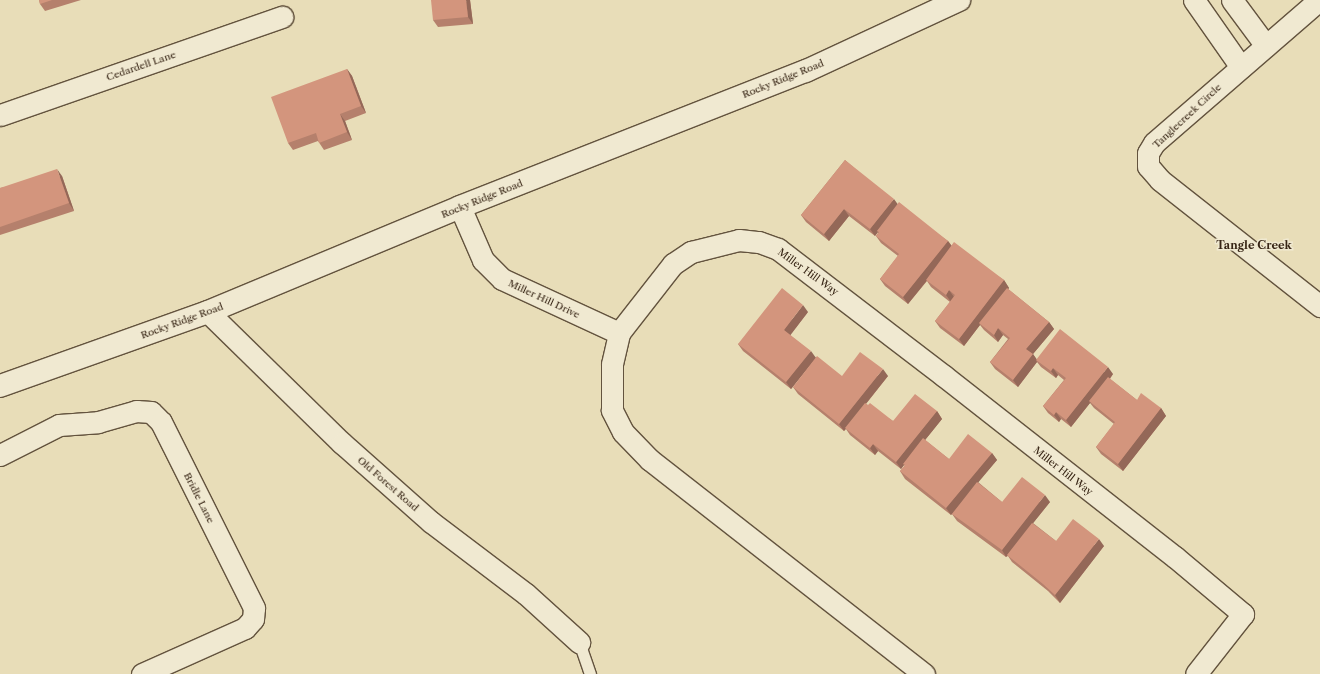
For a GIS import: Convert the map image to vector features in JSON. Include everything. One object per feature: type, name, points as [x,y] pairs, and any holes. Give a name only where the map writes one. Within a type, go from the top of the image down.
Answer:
[{"type":"main road","name":"Rocky Ridge Road","points":[[0,386],[208,312],[460,207],[806,71],[959,0]]},
{"type":"street","points":[[1194,0],[1240,67]]},
{"type":"street","points":[[1232,0],[1266,46]]},
{"type":"street","name":"Tanglecreek Circle","points":[[1319,0],[1154,143],[1148,153],[1148,166],[1160,180],[1320,306]]},
{"type":"street","name":"Cedardell Lane","points":[[0,115],[282,18]]},
{"type":"street","name":"Miller Hill Drive","points":[[460,207],[483,260],[502,279],[619,332]]},
{"type":"street","name":"Miller Hill Way","points":[[924,674],[650,460],[623,432],[612,410],[612,364],[619,332],[673,264],[692,252],[738,240],[759,242],[778,249],[944,376],[1175,558],[1243,614],[1196,674]]},
{"type":"street","name":"Old Forest Road","points":[[208,312],[342,443],[431,522],[526,594],[579,642]]},
{"type":"street","name":"Bridle Lane","points":[[0,454],[60,425],[98,422],[136,411],[151,412],[161,422],[254,608],[254,619],[245,628],[142,674]]},
{"type":"lane","points":[[579,642],[590,674]]},
{"type":"building","points":[[39,0],[52,0],[40,4]]},
{"type":"building","points":[[431,0],[466,0],[468,17],[433,20]]},
{"type":"building","points":[[347,69],[361,106],[340,114],[347,132],[319,143],[316,133],[288,143],[271,97]]},
{"type":"building","points":[[845,160],[894,199],[870,229],[844,209],[824,234],[801,215]]},
{"type":"building","points":[[57,169],[69,203],[0,227],[0,188]]},
{"type":"building","points":[[899,202],[948,241],[903,297],[880,279],[899,254],[876,236],[879,232],[877,231]]},
{"type":"building","points":[[954,242],[1004,280],[959,339],[935,321],[955,295],[949,290],[946,295],[926,280]]},
{"type":"building","points":[[782,288],[803,305],[784,330],[811,351],[786,382],[738,344]]},
{"type":"building","points":[[1007,288],[1049,322],[1026,349],[1033,354],[1013,380],[990,362],[1010,338],[998,328],[994,335],[979,323]]},
{"type":"building","points":[[1060,329],[1108,367],[1066,420],[1056,412],[1054,415],[1043,406],[1066,378],[1053,368],[1051,371],[1036,360]]},
{"type":"building","points":[[860,352],[883,369],[839,424],[793,387],[817,356],[842,376]]},
{"type":"building","points":[[1108,377],[1137,400],[1141,393],[1161,408],[1118,464],[1096,447],[1115,422],[1089,401]]},
{"type":"building","points":[[915,394],[937,411],[896,462],[873,444],[870,448],[845,428],[865,403],[868,405],[870,403],[893,421]]},
{"type":"building","points":[[968,434],[992,453],[946,508],[900,471],[905,465],[903,464],[923,438],[949,459]]},
{"type":"building","points":[[1022,477],[1045,495],[1002,550],[952,514],[977,482],[1002,502]]},
{"type":"building","points":[[1073,519],[1099,539],[1055,595],[1007,555],[1032,523],[1056,541]]},
{"type":"district","name":"Tangle Creek","points":[[1254,245]]}]
